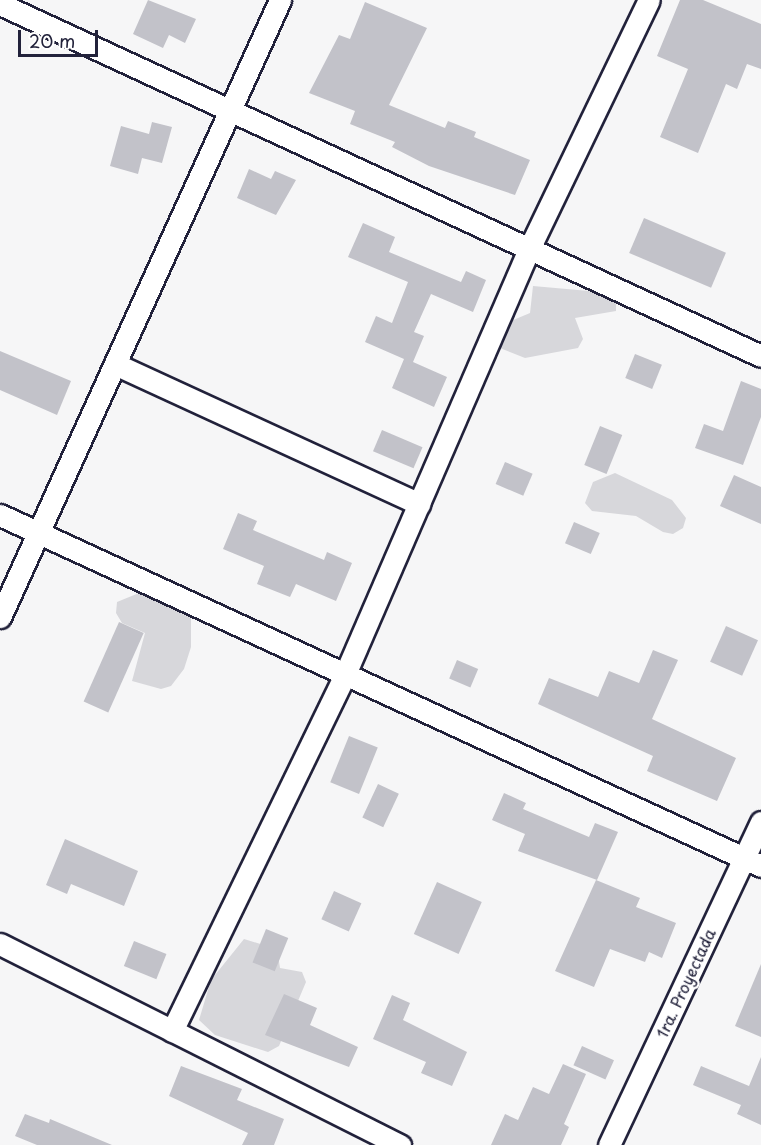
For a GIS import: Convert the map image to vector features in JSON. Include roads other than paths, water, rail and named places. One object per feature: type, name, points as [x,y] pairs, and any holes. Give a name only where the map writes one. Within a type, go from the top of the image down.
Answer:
[{"type":"street","points":[[0,617],[280,0]]},
{"type":"street","points":[[172,1031],[346,672],[529,249],[649,0]]},
{"type":"street","points":[[0,4],[761,356]]},
{"type":"street","points":[[115,364],[419,504]]},
{"type":"street","points":[[0,515],[346,672],[752,862]]},
{"type":"street","name":"1ra. Proyectada","points":[[609,1145],[752,862],[761,822]]},
{"type":"street","points":[[0,945],[400,1145]]}]
